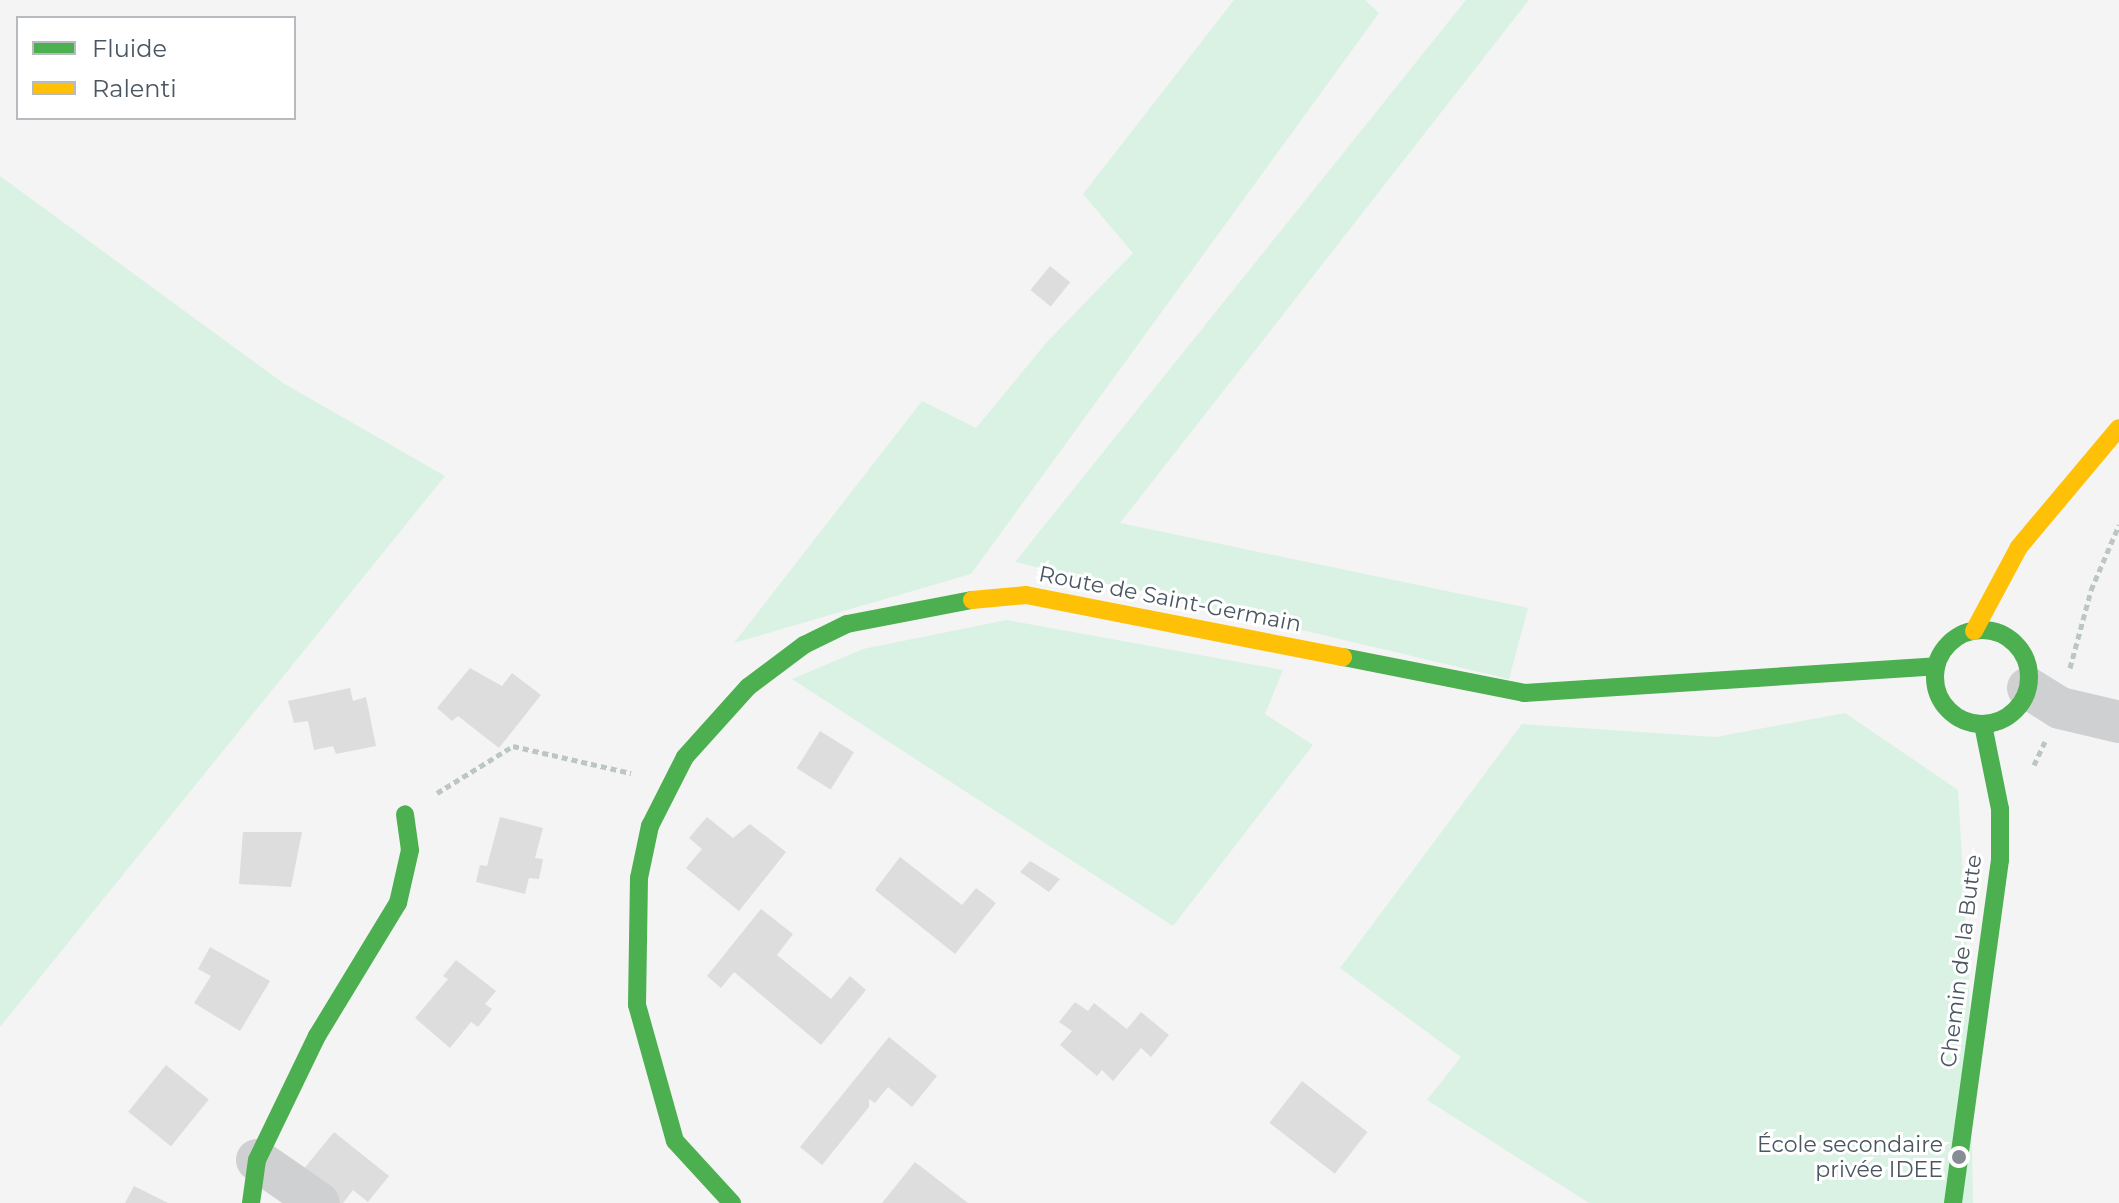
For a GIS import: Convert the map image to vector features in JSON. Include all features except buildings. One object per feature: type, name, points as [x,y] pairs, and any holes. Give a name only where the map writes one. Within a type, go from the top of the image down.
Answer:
[{"type":"street","points":[[2119,428],[2019,547],[1974,631],[1946,647],[1936,666],[1935,688],[1954,716],[1983,725],[2044,698],[2119,722]]},
{"type":"street","name":"Route de Saint-Germain","points":[[732,1203],[675,1141],[637,1005],[639,878],[650,826],[685,757],[748,687],[804,645],[847,624],[970,600],[1026,595],[1524,693],[1936,666]]},
{"type":"street","points":[[1974,631],[1995,632],[2010,639],[2024,657],[2044,698]]},
{"type":"street","name":"Chemin de la Butte","points":[[1953,1203],[2000,860],[2000,809],[1983,725]]},
{"type":"street","points":[[251,1203],[257,1160],[317,1036],[398,903],[410,850],[405,814]]},
{"type":"street","points":[[257,1160],[319,1203]]},
{"type":"path","points":[[2044,698],[2119,525]]},
{"type":"path","points":[[405,814],[513,746],[671,781]]},
{"type":"green space","points":[[1234,0],[1365,0],[1379,13],[971,574],[734,643],[922,401],[976,428],[1047,342],[1133,253],[1083,194]]},
{"type":"green space","points":[[1466,0],[1529,0],[1120,523],[1528,608],[1509,679],[1015,562]]},
{"type":"green space","points":[[0,176],[283,383],[445,476],[0,1027]]},
{"type":"green space","points":[[1007,620],[1283,670],[1265,714],[1313,745],[1173,926],[792,679],[863,649]]},
{"type":"green space","points":[[1845,713],[1958,790],[1969,978],[1973,1203],[1589,1203],[1427,1100],[1461,1057],[1340,968],[1522,724],[1716,737]]},
{"type":"traffic: fast","points":[[732,1203],[675,1141],[637,1005],[639,878],[650,826],[685,757],[748,687],[804,645],[847,624],[972,600]]},
{"type":"traffic: fast","points":[[1982,630],[2000,634],[2015,644],[2025,659],[2029,677],[2025,695],[2015,710],[2000,720],[1982,724],[1964,720],[1949,710],[1939,695],[1935,677],[1939,659],[1949,644],[1964,634],[1982,630]]},
{"type":"traffic: fast","points":[[1343,657],[1524,693],[1936,666]]},
{"type":"traffic: fast","points":[[1953,1203],[2000,860],[2000,809],[1983,725]]},
{"type":"traffic: fast","points":[[251,1203],[257,1160],[317,1036],[398,903],[410,850],[405,814]]},
{"type":"traffic: slow","points":[[1974,631],[2019,547],[2119,428]]},
{"type":"traffic: slow","points":[[972,600],[1026,595],[1343,657]]},
{"type":"place","name":"École secondaire privée IDEE","points":[[1959,1157]]}]
